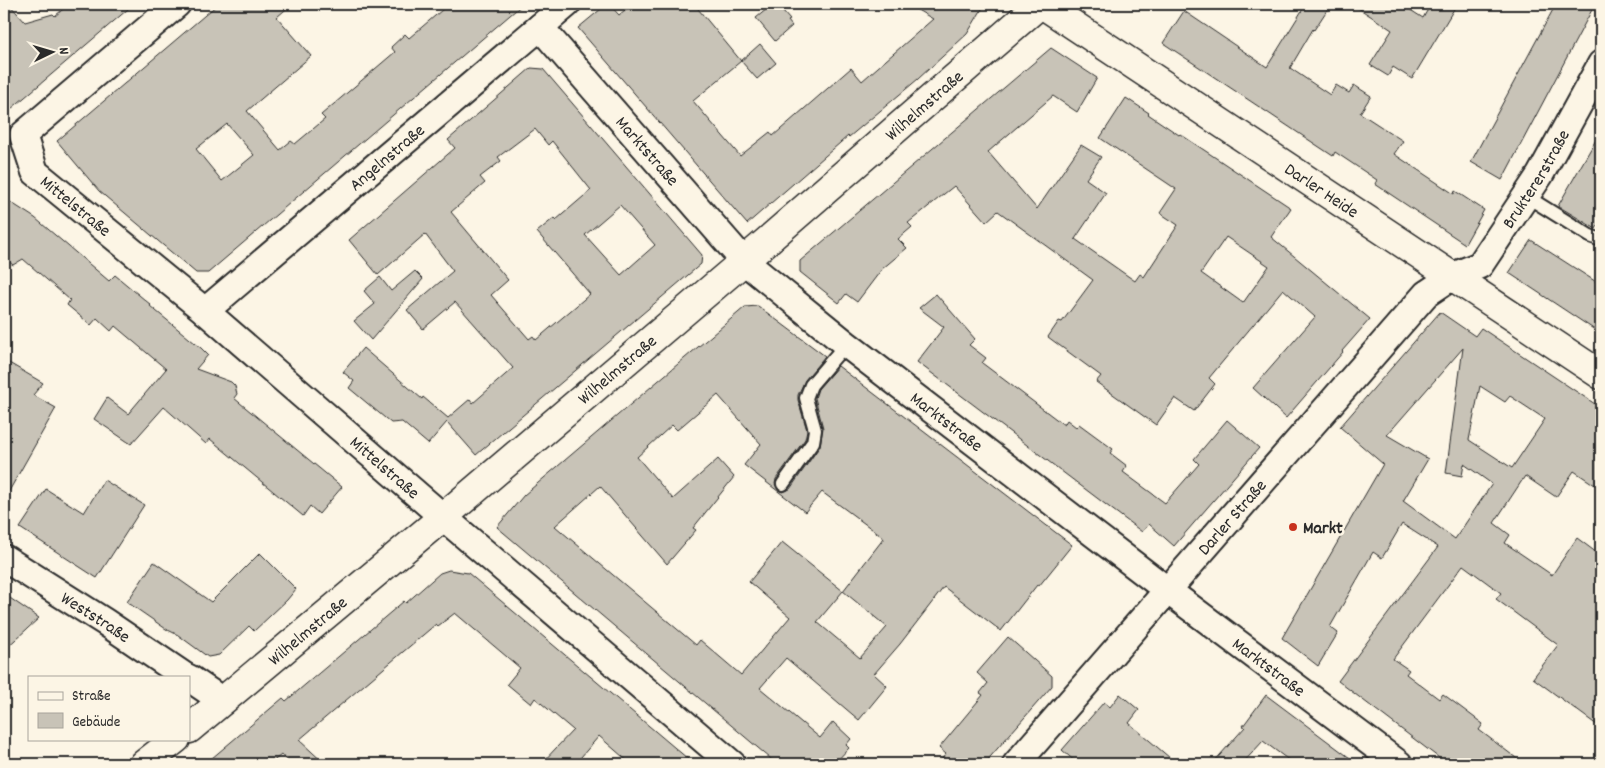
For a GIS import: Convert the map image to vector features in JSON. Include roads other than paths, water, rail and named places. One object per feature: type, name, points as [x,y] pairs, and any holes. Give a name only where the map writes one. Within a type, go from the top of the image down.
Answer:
[{"type":"street","name":"Mittelstraße","points":[[177,4],[23,135],[35,172],[205,311],[732,764]]},
{"type":"street","name":"Angelnstraße","points":[[205,311],[567,4]]},
{"type":"street","name":"Wilhelmstraße","points":[[190,728],[443,517],[744,261],[1041,4]]},
{"type":"street","name":"Darler Heide","points":[[1041,4],[1601,375]]},
{"type":"street","name":"Marktstraße","points":[[540,27],[744,261],[846,344],[1167,590],[1399,764]]},
{"type":"street","name":"Bruktererstraße","points":[[1453,276],[1480,265],[1540,175],[1601,64]]},
{"type":"street","name":"Darler Straße","points":[[1016,764],[1426,294],[1453,276]]},
{"type":"street","name":"Weststraße","points":[[4,558],[105,622],[185,676]]},
{"type":"street","name":"Weststraße","points":[[190,679],[223,701]]},
{"type":"street","points":[[144,764],[175,740]]},
{"type":"lane","points":[[1526,196],[1590,236],[1601,240]]},
{"type":"lane","points":[[783,484],[812,442],[815,430],[806,398],[811,385],[846,344]]},
{"type":"place","name":"Markt","points":[[1293,527]]}]
